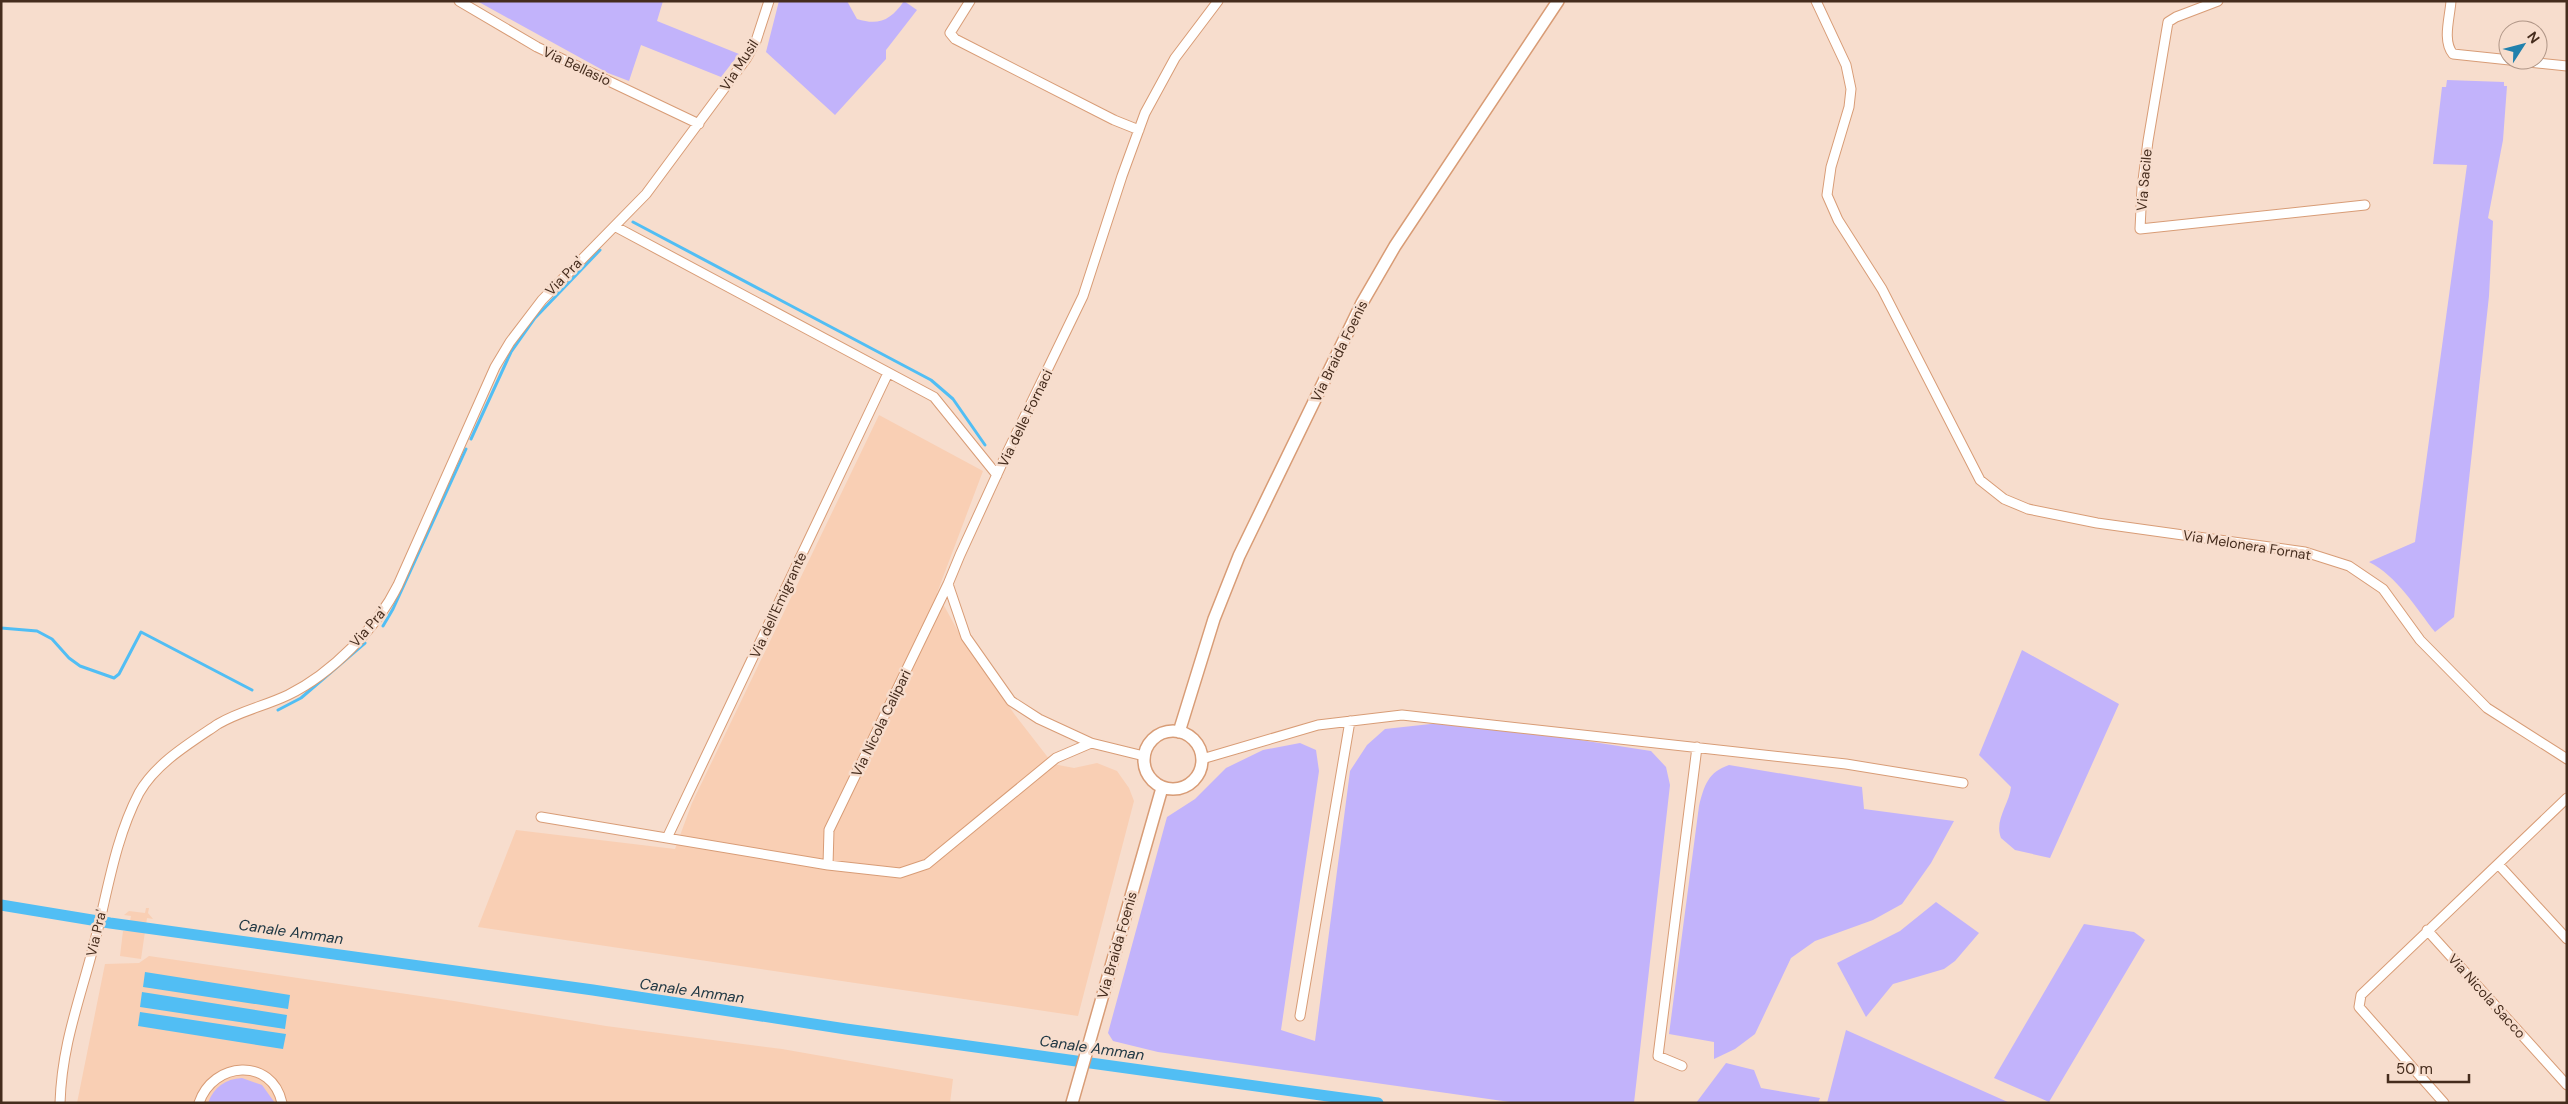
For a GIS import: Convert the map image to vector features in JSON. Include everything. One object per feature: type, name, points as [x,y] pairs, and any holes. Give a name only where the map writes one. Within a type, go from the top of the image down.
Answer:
[{"type":"street","name":"Via Bellasio","points":[[459,1],[537,47],[699,124]]},
{"type":"street","name":"Via Musil","points":[[699,124],[746,59],[756,41],[769,1]]},
{"type":"street","points":[[970,1],[950,33],[955,40],[1114,120],[1139,130]]},
{"type":"street","name":"Via delle Fornaci","points":[[948,584],[997,475],[1083,296],[1145,113],[1175,58],[1218,1]]},
{"type":"street","name":"Via Braida Foenis","points":[[1179,732],[1214,620],[1238,556],[1362,303],[1396,246],[1558,1]]},
{"type":"street","name":"Via Melonera Fornat","points":[[1816,1],[1846,65],[1851,89],[1849,107],[1831,167],[1827,195],[1838,220],[1882,290],[1980,480],[2004,499],[2028,509],[2098,523],[2305,552],[2349,566],[2383,589],[2420,640],[2487,708],[2567,759]]},
{"type":"street","name":"Via Sacile","points":[[2218,1],[2176,17],[2168,22],[2148,141],[2142,188],[2140,229],[2365,205]]},
{"type":"street","points":[[2451,1],[2447,40],[2448,48],[2453,54],[2567,66]]},
{"type":"street","name":"Via Pra'","points":[[60,1103],[68,1036],[96,934],[109,872],[140,792],[158,768],[220,723],[288,695],[312,682],[360,640],[378,618],[398,585],[495,367],[510,342],[542,300],[582,258],[616,227],[646,194],[699,124]]},
{"type":"street","points":[[616,227],[934,397],[997,475]]},
{"type":"street","name":"Via dell'Emigrante","points":[[667,838],[888,372]]},
{"type":"street","points":[[948,584],[966,637],[1011,701],[1039,719],[1091,743],[1144,756]]},
{"type":"street","name":"Via Nicola Calipari","points":[[828,865],[829,830],[948,584]]},
{"type":"street","points":[[1202,759],[1318,725],[1402,715],[1846,764],[1962,782]]},
{"type":"street","points":[[1300,1016],[1350,721]]},
{"type":"street","points":[[1169,731],[1179,732],[1194,740],[1202,759],[1200,773],[1192,783],[1178,790],[1162,788],[1147,775],[1144,756],[1147,746],[1159,734],[1169,731]]},
{"type":"street","points":[[541,817],[828,865],[900,873],[927,864],[1056,758],[1091,743]]},
{"type":"street","points":[[1682,1066],[1658,1056],[1698,747]]},
{"type":"street","name":"Via Braida Foenis","points":[[1072,1103],[1162,788]]},
{"type":"street","points":[[2444,1103],[2359,1007],[2361,995],[2567,798]]},
{"type":"street","points":[[2498,864],[2567,939]]},
{"type":"street","name":"Via Nicola Sacco","points":[[2427,930],[2567,1085]]},
{"type":"street","points":[[199,1103],[204,1090],[217,1077],[227,1072],[243,1070],[266,1078],[278,1092],[282,1103]]},
{"type":"shaded area","points":[[477,1],[663,1],[657,21],[739,54],[721,77],[641,45],[629,81],[608,73]]},
{"type":"shaded area","points":[[779,1],[847,1],[857,19],[872,22],[889,17],[904,1],[917,10],[886,50],[886,59],[835,115],[766,52]]},
{"type":"shaded area","points":[[2447,80],[2504,82],[2504,86],[2507,86],[2503,140],[2488,218],[2493,221],[2489,296],[2454,617],[2435,632],[2397,584],[2388,575],[2369,562],[2415,542],[2467,165],[2433,164],[2442,87],[2446,87]]},
{"type":"shaded area","points":[[879,415],[983,471],[937,593],[964,642],[1015,715],[1053,764],[1074,768],[1097,763],[1117,771],[1129,788],[1134,801],[1078,1016],[478,927],[516,830],[675,849],[692,803]]},
{"type":"shaded area","points":[[2022,650],[2119,704],[2050,858],[2015,850],[2001,838],[1999,825],[2011,787],[1979,755]]},
{"type":"shaded area","points":[[1458,721],[1651,751],[1666,767],[1670,785],[1634,1103],[1517,1103],[1158,1052],[1113,1041],[1108,1033],[1167,817],[1195,799],[1226,768],[1263,750],[1300,743],[1316,750],[1319,771],[1281,1030],[1315,1041],[1350,771],[1367,745],[1385,729]]},
{"type":"shaded area","points":[[1729,765],[1862,787],[1864,809],[1954,821],[1931,863],[1902,904],[1873,920],[1815,941],[1791,958],[1755,1034],[1735,1049],[1714,1059],[1714,1042],[1669,1034],[1699,806],[1708,781],[1716,772]]},
{"type":"shaded area","points":[[1936,902],[1979,933],[1955,961],[1944,969],[1893,984],[1866,1017],[1837,963],[1900,931]]},
{"type":"shaded area","points":[[146,908],[149,908],[148,913],[153,919],[147,918],[141,959],[120,956],[123,931],[128,931],[131,916],[124,915],[129,911],[145,913]]},
{"type":"shaded area","points":[[2084,924],[2134,932],[2145,940],[2049,1102],[1994,1078]]},
{"type":"shaded area","points":[[149,956],[454,1001],[606,1026],[782,1049],[953,1079],[950,1103],[77,1103],[105,964],[139,963]]},
{"type":"shaded area","points":[[1846,1030],[2010,1103],[1827,1103]]},
{"type":"shaded area","points":[[1726,1063],[1754,1070],[1761,1088],[1820,1098],[1818,1103],[1696,1103]]},
{"type":"shaded area","points":[[242,1078],[262,1085],[275,1103],[208,1103],[213,1092],[225,1082]]},
{"type":"water","points":[[145,972],[290,995],[288,1009],[143,987]]},
{"type":"water","points":[[142,992],[287,1015],[285,1029],[140,1007]]},
{"type":"water","points":[[140,1012],[286,1034],[283,1049],[138,1026]]},
{"type":"waterway","points":[[633,222],[931,380],[953,399],[985,445]]},
{"type":"waterway","points":[[471,439],[511,352],[535,318],[600,250]]},
{"type":"waterway","points":[[383,626],[393,609],[466,449]]},
{"type":"waterway","points":[[1,628],[37,631],[52,639],[69,658],[80,666],[114,678],[119,674],[141,632],[252,690]]},
{"type":"waterway","points":[[278,710],[301,698],[365,643]]},
{"type":"waterway","name":"Canale Amman","points":[[1,905],[110,923],[593,990],[846,1029],[1378,1103]]}]
